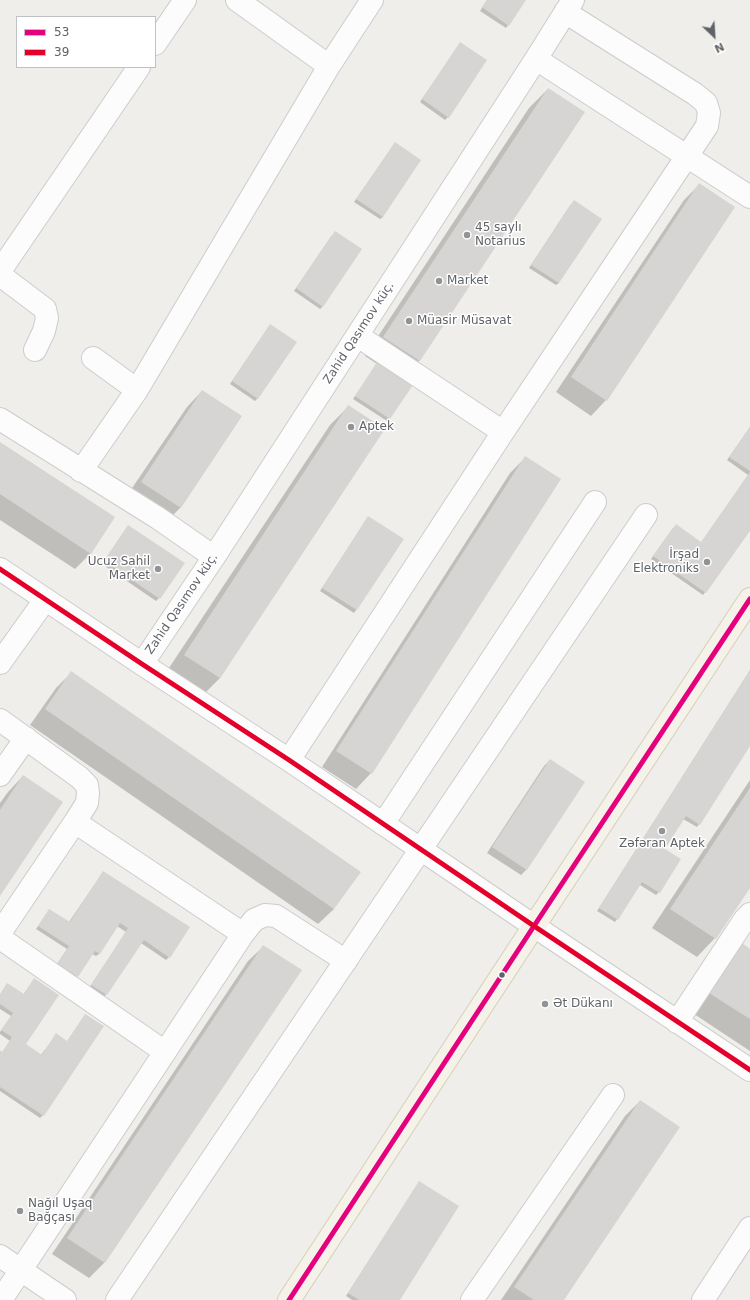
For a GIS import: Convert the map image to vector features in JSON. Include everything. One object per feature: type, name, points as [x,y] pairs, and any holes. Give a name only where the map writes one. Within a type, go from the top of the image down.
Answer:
[{"type":"main road","points":[[289,1300],[750,598]]},
{"type":"street","points":[[156,43],[185,0]]},
{"type":"street","points":[[237,0],[329,66]]},
{"type":"street","points":[[81,471],[137,390],[329,66],[372,0]]},
{"type":"street","points":[[290,760],[503,432],[707,126],[709,113],[706,103],[569,6]]},
{"type":"street","name":"Zahid Qasımov küç.","points":[[142,664],[214,557],[358,336],[569,6]]},
{"type":"street","points":[[536,59],[750,197]]},
{"type":"street","points":[[0,271],[138,68]]},
{"type":"street","points":[[0,275],[45,309],[47,318],[44,331],[35,350]]},
{"type":"street","points":[[358,336],[503,432]]},
{"type":"street","points":[[93,358],[137,390]]},
{"type":"street","points":[[0,418],[81,471],[158,518],[214,557]]},
{"type":"street","points":[[383,824],[595,502]]},
{"type":"street","points":[[117,1300],[646,516]]},
{"type":"street","points":[[0,569],[142,664],[290,760],[421,850],[750,1070]]},
{"type":"street","points":[[0,663],[45,600]]},
{"type":"street","points":[[0,720],[79,777],[87,785],[88,793],[87,803],[0,933]]},
{"type":"street","points":[[0,775],[26,738]]},
{"type":"street","points":[[75,822],[243,934]]},
{"type":"street","points":[[1,1300],[243,934],[254,920],[265,915],[276,916],[346,961]]},
{"type":"street","points":[[677,1022],[748,918]]},
{"type":"street","points":[[0,938],[165,1052]]},
{"type":"street","points":[[472,1300],[612,1095]]},
{"type":"street","points":[[702,1300],[750,1228]]},
{"type":"street","points":[[0,1256],[65,1300]]},
{"type":"building","points":[[487,0],[526,0],[509,26],[482,7]]},
{"type":"building","points":[[460,42],[487,60],[449,118],[422,99]]},
{"type":"building","points":[[548,88],[585,112],[420,361],[383,337]]},
{"type":"building","points":[[395,142],[421,160],[383,217],[356,199]]},
{"type":"building","points":[[699,183],[735,207],[607,401],[571,377]]},
{"type":"building","points":[[574,200],[602,219],[559,283],[531,265]]},
{"type":"building","points":[[335,231],[362,249],[323,307],[296,288]]},
{"type":"building","points":[[270,324],[297,342],[258,399],[232,381]]},
{"type":"building","points":[[377,362],[413,385],[390,419],[355,396]]},
{"type":"building","points":[[202,390],[242,416],[181,508],[141,482]]},
{"type":"building","points":[[348,405],[385,429],[220,678],[184,655]]},
{"type":"building","points":[[750,427],[750,471],[729,457]]},
{"type":"building","points":[[0,442],[115,517],[91,554],[0,494]]},
{"type":"building","points":[[525,456],[561,479],[372,774],[336,751]]},
{"type":"building","points":[[750,472],[750,531],[706,593],[653,556],[676,524],[701,542]]},
{"type":"building","points":[[368,516],[404,539],[357,610],[322,588]]},
{"type":"building","points":[[128,525],[185,563],[160,599],[104,561]]},
{"type":"building","points":[[750,670],[750,746],[700,825],[686,816],[665,849],[681,859],[660,893],[642,882],[618,920],[599,908]]},
{"type":"building","points":[[71,671],[361,872],[334,909],[45,709]]},
{"type":"building","points":[[550,759],[585,782],[527,870],[492,847]]},
{"type":"building","points":[[23,775],[63,802],[0,896],[0,810]]},
{"type":"building","points":[[750,788],[750,888],[716,939],[670,909]]},
{"type":"building","points":[[103,871],[190,927],[170,958],[144,940],[107,995],[91,985],[128,928],[120,923],[100,954],[95,951],[78,977],[57,964],[69,946],[38,926],[49,909],[70,922]]},
{"type":"building","points":[[742,943],[750,949],[750,1019],[709,993]]},
{"type":"building","points":[[263,945],[302,970],[105,1263],[67,1238]]},
{"type":"building","points":[[34,978],[59,995],[26,1044],[42,1055],[56,1033],[67,1041],[85,1014],[104,1026],[44,1116],[0,1087],[0,1050],[2,1052],[12,1037],[1,1030],[13,1013],[0,1004],[0,994],[7,983],[24,994]]},
{"type":"building","points":[[640,1100],[680,1127],[564,1300],[534,1300],[514,1287]]},
{"type":"building","points":[[419,1181],[459,1206],[400,1300],[359,1300],[348,1293]]},
{"type":"transit line","name":"39","points":[[0,569],[289,760],[750,1070]]},
{"type":"transit line","name":"53","points":[[289,1300],[750,599]]},
{"type":"place","name":"45 saylı Notarius","points":[[467,235]]},
{"type":"place","name":"Market","points":[[439,281]]},
{"type":"place","name":"Müasir Müsavat","points":[[409,321]]},
{"type":"place","name":"Aptek","points":[[351,427]]},
{"type":"place","name":"İrşad Elektroniks","points":[[707,562]]},
{"type":"place","name":"Ucuz Sahil Market","points":[[158,569]]},
{"type":"place","name":"Zəfəran Aptek","points":[[662,831]]},
{"type":"place","name":"Ət Dükanı","points":[[545,1004]]},
{"type":"place","name":"Nağıl Uşaq Bağçası","points":[[20,1211]]}]
